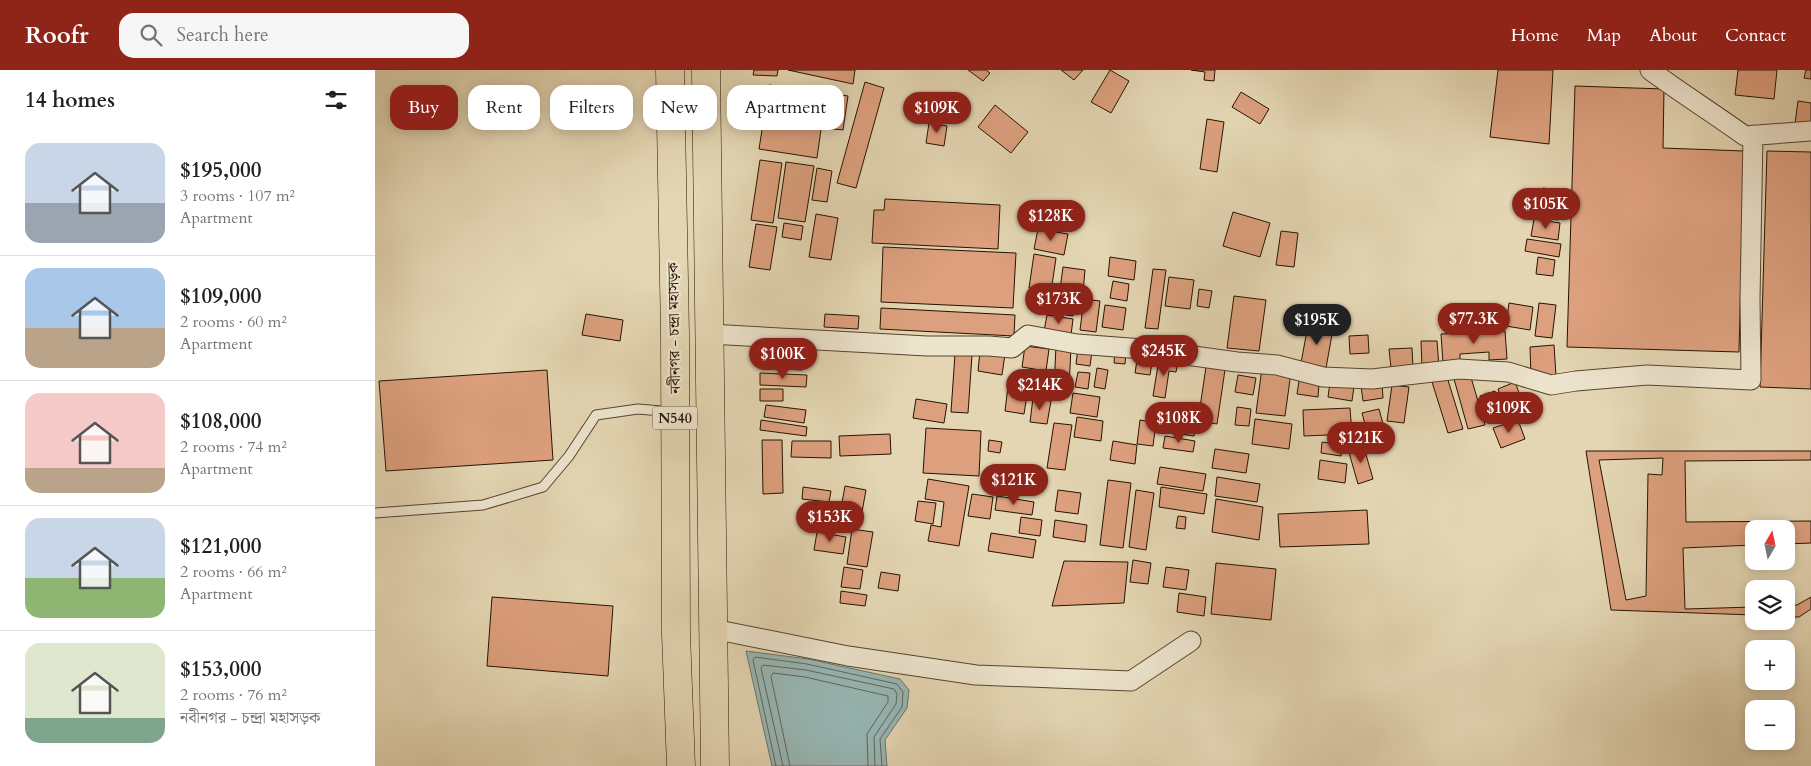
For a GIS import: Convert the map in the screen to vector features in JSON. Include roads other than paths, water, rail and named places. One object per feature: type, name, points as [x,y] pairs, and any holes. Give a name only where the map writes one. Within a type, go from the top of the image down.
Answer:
[{"type":"highway","name":"নবীনগর - চন্দ্রা মহাসড়ক","points":[[670,70],[676,634],[681,766]]},
{"type":"highway","name":"N540","points":[[706,70],[715,766]]},
{"type":"street","points":[[1650,70],[1687,98],[1745,136],[1811,131]]},
{"type":"street","points":[[709,334],[927,346],[1012,348],[1028,335],[1077,344],[1143,349],[1237,362],[1277,364],[1323,377],[1372,378],[1459,368],[1508,372],[1551,385],[1647,375],[1751,380],[1750,299],[1753,135]]},
{"type":"street","points":[[713,629],[848,656],[976,675],[1131,681],[1191,641]]},
{"type":"lane","points":[[375,513],[483,505],[543,487],[569,456],[596,415],[638,409],[675,412]]},
{"type":"water","points":[[746,651],[808,659],[900,679],[909,690],[907,708],[885,740],[887,766],[772,766]]}]
